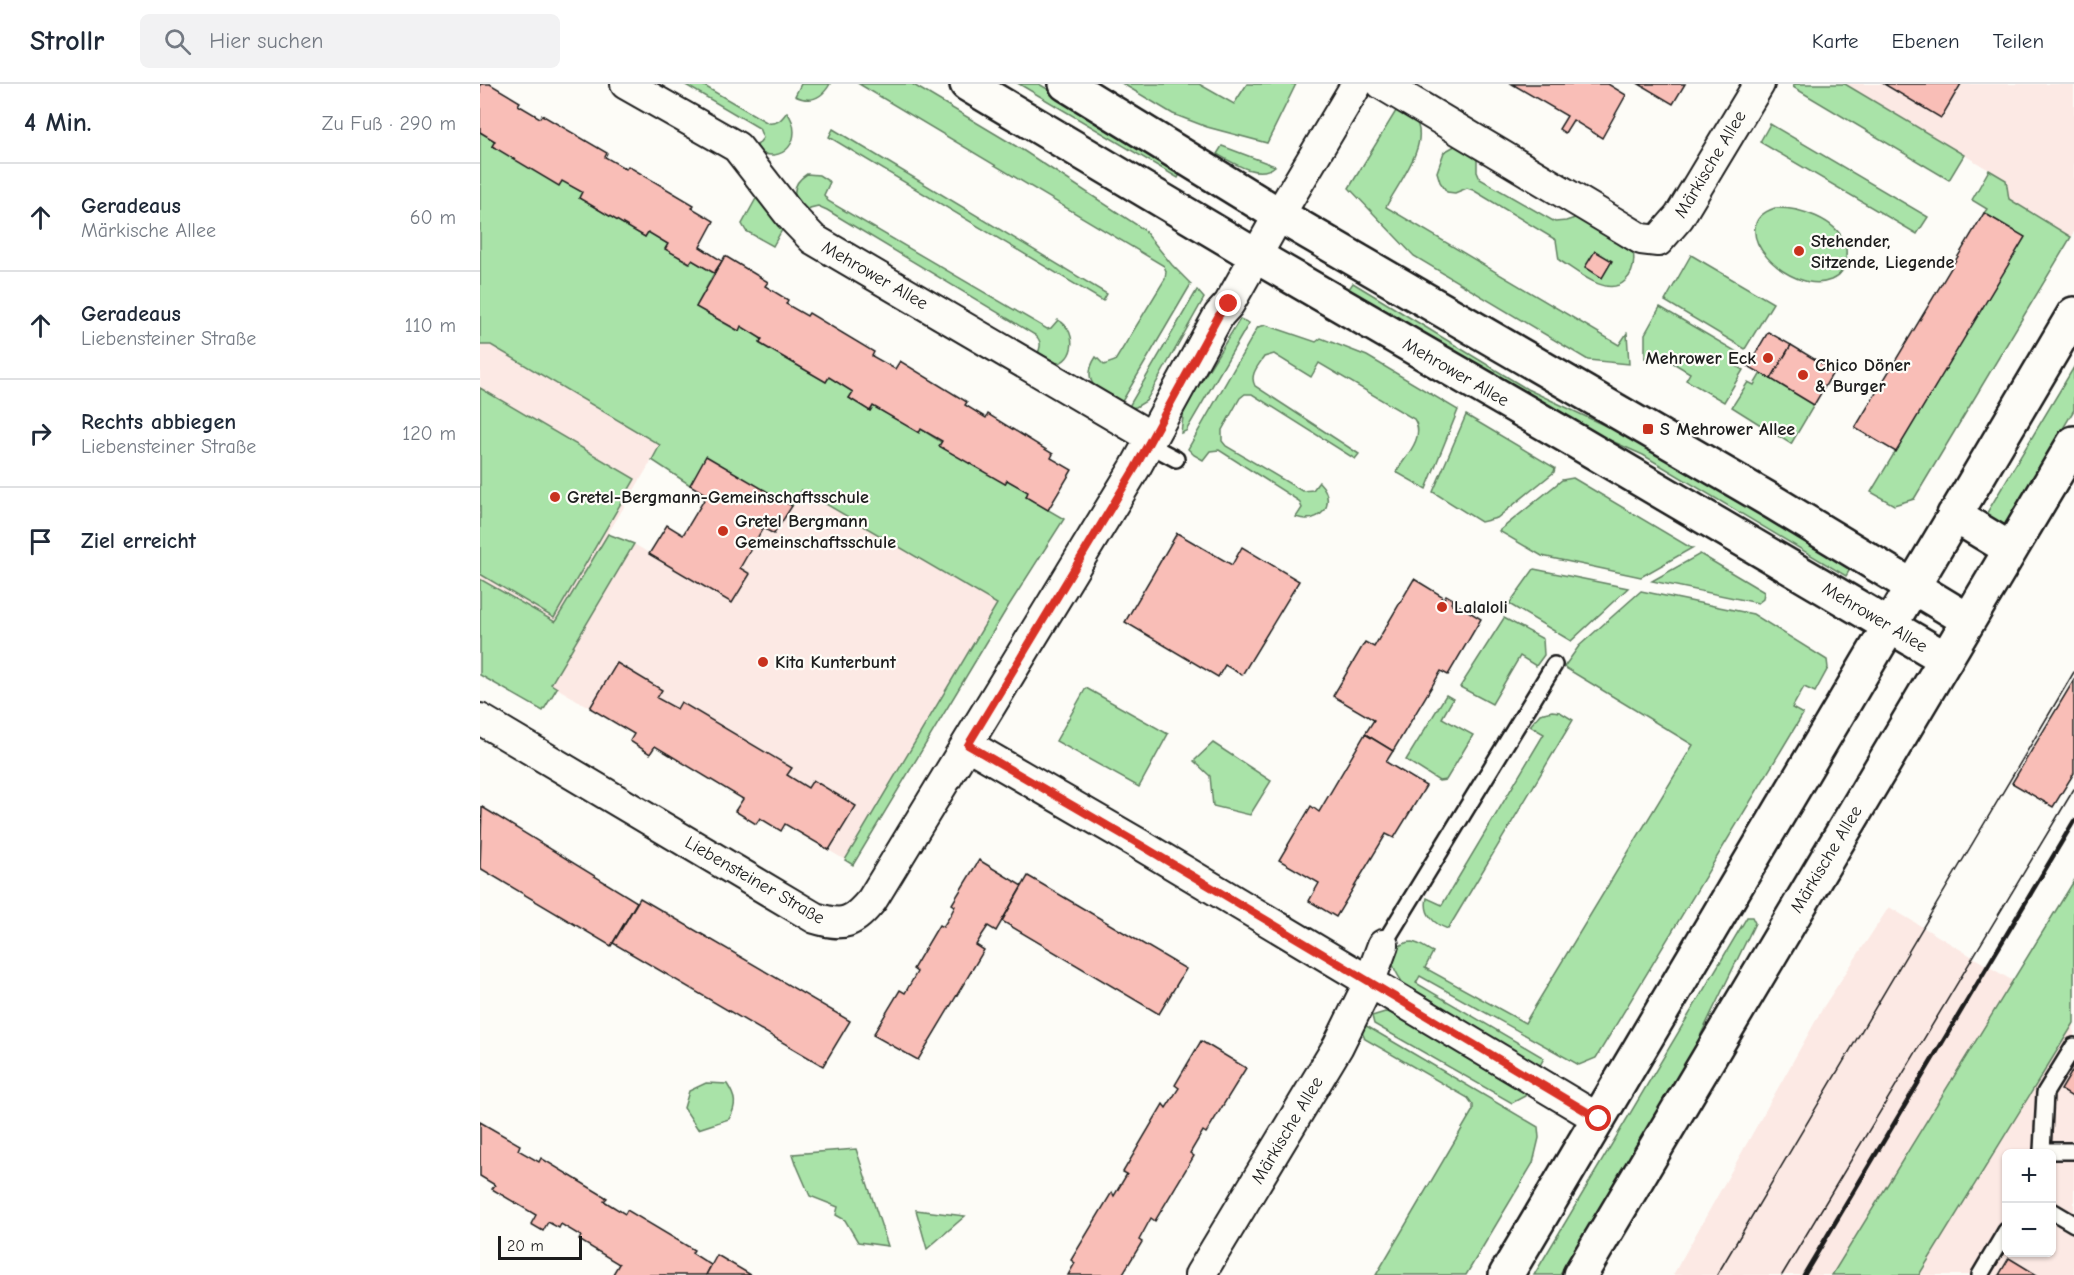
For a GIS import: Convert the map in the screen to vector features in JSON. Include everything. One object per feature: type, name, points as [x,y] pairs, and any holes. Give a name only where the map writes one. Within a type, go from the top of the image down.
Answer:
[{"type":"main road","name":"Mehrower Allee","points":[[967,84],[1256,256],[1946,659]]},
{"type":"main road","points":[[1066,84],[1279,215],[1618,411],[1968,620]]},
{"type":"main road","points":[[1506,1275],[2074,314]]},
{"type":"main road","name":"Märkische Allee","points":[[1580,1275],[2074,443]]},
{"type":"main road","points":[[1954,515],[2010,549]]},
{"type":"street","name":"Mehrower Allee","points":[[626,84],[737,147],[790,215],[813,239],[1149,441]]},
{"type":"street","points":[[1279,215],[1358,84]]},
{"type":"street","name":"Märkische Allee","points":[[1382,84],[1618,225],[1641,238],[1658,241],[1679,217],[1759,84]]},
{"type":"street","name":"Liebensteiner Straße","points":[[480,718],[809,915],[832,924],[850,921],[861,913],[872,900],[968,745],[1149,441],[1219,315],[1233,298],[1279,215]]},
{"type":"street","points":[[968,745],[1599,1119]]},
{"type":"street","name":"Märkische Allee","points":[[1200,1275],[1338,1046],[1369,983],[1383,945]]},
{"type":"lane","points":[[1149,441],[1176,459]]},
{"type":"lane","name":"Märkische Allee","points":[[1383,945],[1554,665]]},
{"type":"lane","points":[[2042,1149],[2045,1093],[2074,1046]]},
{"type":"lane","points":[[2056,1152],[2074,1151]]},
{"type":"lane","points":[[2056,1213],[2074,1224]]},
{"type":"lane","points":[[1980,1275],[2002,1239]]},
{"type":"shaded area","points":[[1845,84],[2074,84],[2074,232],[2071,237],[2009,199],[2006,180]]},
{"type":"shaded area","name":"Gretel-Bergmann-Gemeinschaftsschule","points":[[480,345],[491,345],[661,445],[555,622],[480,579]]},
{"type":"shaded area","name":"Kita Kunterbunt","points":[[802,490],[997,604],[845,860],[785,824],[781,831],[760,819],[756,824],[735,811],[743,799],[655,746],[650,754],[630,741],[634,734],[550,684],[634,544],[732,603],[750,575],[740,568],[763,528],[774,534]]},
{"type":"shaded area","points":[[1889,907],[2013,981],[1832,1275],[1673,1275],[1824,1006]]},
{"type":"shaded area","points":[[2074,1023],[2074,1275],[1919,1275]]},
{"type":"green space","points":[[684,84],[701,84],[768,123],[779,121],[787,112],[794,131],[793,140],[782,152],[774,155],[754,149],[763,138],[759,128]]},
{"type":"green space","points":[[801,84],[830,84],[819,96],[806,99],[795,96]]},
{"type":"green space","points":[[859,84],[912,84],[1024,151],[1143,229],[1172,265],[1191,284],[1120,405],[1094,386],[1090,374],[1091,366],[1096,357],[1104,365],[1115,361],[1165,279],[1164,266]]},
{"type":"green space","points":[[1019,84],[1039,84],[1183,169],[1178,178]]},
{"type":"green space","points":[[1123,84],[1199,84],[1234,104],[1247,84],[1296,84],[1267,143],[1207,127],[1173,114]]},
{"type":"green space","points":[[1795,84],[1845,84],[1964,155],[1949,180],[1793,87]]},
{"type":"green space","points":[[1399,106],[1414,118],[1419,128],[1419,139],[1411,164],[1386,207],[1619,345],[1627,333],[1629,364],[1588,360],[1414,256],[1349,188]]},
{"type":"green space","points":[[1770,124],[1928,217],[1917,234],[1760,142]]},
{"type":"green space","points":[[833,129],[1107,294],[1103,301],[829,137]]},
{"type":"green space","points":[[480,132],[582,192],[579,198],[645,237],[648,232],[668,244],[666,249],[689,263],[692,260],[714,273],[696,307],[738,331],[741,326],[762,339],[760,344],[826,382],[829,377],[853,392],[849,398],[870,411],[873,406],[919,432],[921,429],[1005,483],[1007,480],[1028,492],[1026,497],[1064,519],[1006,610],[853,865],[845,860],[997,604],[802,490],[792,506],[690,485],[652,460],[660,445],[491,345],[480,345]]},
{"type":"green space","points":[[1460,143],[1477,157],[1477,172],[1480,179],[1555,222],[1584,215],[1633,250],[1633,267],[1628,278],[1618,285],[1610,286],[1592,281],[1559,260],[1556,240],[1473,190],[1467,188],[1455,193],[1447,192],[1437,172],[1444,152]]},
{"type":"green space","points":[[1222,146],[1275,166],[1261,171],[1246,169],[1217,154]]},
{"type":"green space","points":[[1989,170],[2006,180],[2009,199],[2071,237],[1914,499],[1894,505],[1871,492],[2024,237],[1984,213],[1987,209],[1972,200]]},
{"type":"green space","points":[[807,174],[819,175],[830,182],[824,195],[828,201],[1047,329],[1058,320],[1070,332],[1072,340],[1069,355],[1058,363],[1047,362],[1037,355],[1040,344],[1035,335],[827,210],[818,206],[810,208],[806,214],[798,204],[795,188]]},
{"type":"green space","points":[[758,195],[783,228],[773,246],[746,231],[742,224]]},
{"type":"green space","points":[[1775,208],[1795,210],[1816,216],[1841,235],[1846,247],[1846,258],[1840,274],[1831,280],[1815,283],[1797,278],[1781,269],[1767,257],[1758,243],[1755,229],[1760,217]]},
{"type":"green space","points":[[1691,255],[1773,303],[1745,349],[1665,301]]},
{"type":"green space","points":[[1353,283],[1527,389],[1642,443],[1852,566],[1846,576],[1643,455],[1556,416],[1346,293]]},
{"type":"green space","points":[[1197,290],[1204,298],[1146,401],[1136,407],[1128,408]]},
{"type":"green space","points":[[1660,307],[1742,355],[1736,366],[1743,370],[1724,402],[1686,380],[1690,373],[1670,361],[1645,358],[1645,334]]},
{"type":"green space","points":[[1240,319],[1249,323],[1186,431],[1181,433],[1184,409]]},
{"type":"green space","points":[[1266,325],[1316,342],[1321,338],[1367,356],[1458,410],[1426,489],[1396,472],[1416,439],[1418,433],[1414,419],[1319,363],[1311,377],[1274,354],[1264,357],[1257,367],[1253,378],[1255,386],[1359,454],[1355,459],[1252,394],[1245,394],[1240,398],[1222,430],[1222,441],[1226,446],[1302,491],[1313,490],[1319,482],[1327,495],[1325,510],[1312,518],[1296,517],[1302,508],[1299,501],[1219,450],[1210,451],[1203,460],[1188,449],[1258,327]]},
{"type":"green space","points":[[2074,367],[2074,410],[2003,529],[1985,516]]},
{"type":"green space","points":[[1761,373],[1814,405],[1791,444],[1732,407],[1748,382],[1754,385]]},
{"type":"green space","name":"Gretel-Bergmann-Gemeinschaftsschule","points":[[480,388],[635,479],[554,618],[480,574]]},
{"type":"green space","points":[[1466,415],[1555,468],[1554,472],[1497,518],[1481,522],[1433,492]]},
{"type":"green space","points":[[1573,478],[1692,548],[1641,577],[1542,556],[1499,531],[1562,480]]},
{"type":"green space","points":[[608,534],[634,544],[551,684],[557,688],[543,711],[480,675],[480,579],[555,622]]},
{"type":"green space","points":[[1700,554],[1764,592],[1763,599],[1758,603],[1652,581]]},
{"type":"green space","points":[[1534,569],[1628,588],[1571,641],[1509,604]]},
{"type":"green space","points":[[1641,591],[1753,614],[1827,660],[1828,668],[1815,692],[1804,687],[1792,708],[1803,714],[1596,1058],[1579,1065],[1420,976],[1416,983],[1544,1058],[1538,1069],[1407,989],[1394,968],[1392,956],[1398,947],[1405,943],[1412,942],[1420,945],[1433,952],[1425,968],[1525,1023],[1693,745],[1564,667],[1579,646]]},
{"type":"green space","points":[[1504,618],[1543,639],[1544,655],[1536,666],[1520,656],[1492,704],[1460,687]]},
{"type":"green space","points":[[1086,688],[1168,734],[1139,787],[1056,741]]},
{"type":"green space","points":[[1446,695],[1453,699],[1442,718],[1473,735],[1446,780],[1439,781],[1406,760]]},
{"type":"green space","points":[[1560,712],[1573,720],[1448,929],[1443,927],[1428,914],[1427,898],[1442,905],[1544,734],[1530,726],[1540,714]]},
{"type":"green space","points":[[1213,743],[1271,781],[1250,815],[1213,806],[1210,776],[1194,761]]},
{"type":"green space","points":[[2074,881],[2074,1023],[1919,1275],[1832,1275]]},
{"type":"green space","points":[[1747,917],[1752,917],[1755,923],[1689,1059],[1560,1275],[1534,1275]]},
{"type":"green space","points":[[1385,1012],[1396,1013],[1526,1091],[1525,1096],[1512,1103],[1374,1024],[1372,1016]]},
{"type":"green space","points":[[1363,1024],[1538,1127],[1539,1138],[1533,1163],[1466,1275],[1376,1275],[1473,1110],[1473,1105],[1468,1098],[1365,1039],[1361,1030]]},
{"type":"green space","points":[[706,1083],[727,1084],[734,1098],[734,1105],[729,1119],[698,1129],[684,1108],[689,1091]]},
{"type":"green space","points":[[856,1149],[888,1246],[858,1242],[845,1220],[836,1215],[838,1207],[810,1196],[793,1154]]},
{"type":"green space","points":[[916,1210],[965,1216],[927,1249]]},
{"type":"building","points":[[480,84],[490,84],[520,102],[518,105],[540,118],[542,115],[607,153],[605,157],[626,169],[628,166],[694,205],[692,208],[714,221],[700,247],[722,261],[714,273],[692,260],[690,263],[665,249],[668,244],[648,232],[645,237],[579,198],[582,192],[562,181],[559,186],[492,146],[495,141],[480,132]]},
{"type":"building","points":[[1512,84],[1608,84],[1626,95],[1602,138],[1573,120],[1565,133],[1559,129],[1567,116]]},
{"type":"building","points":[[1639,84],[1685,84],[1673,104]]},
{"type":"building","points":[[1884,84],[1961,84],[1941,118]]},
{"type":"building","points":[[1984,213],[2025,237],[1896,452],[1855,428]]},
{"type":"building","points":[[1595,251],[1612,261],[1602,278],[1585,267]]},
{"type":"building","points":[[725,256],[768,282],[765,286],[788,300],[786,304],[807,316],[809,313],[874,352],[872,356],[895,369],[900,361],[967,402],[965,405],[986,418],[988,414],[1053,454],[1051,458],[1072,470],[1048,510],[1026,497],[1028,492],[1007,480],[1005,484],[939,446],[942,441],[921,429],[919,433],[873,406],[870,411],[849,398],[853,392],[829,377],[826,382],[759,343],[762,339],[741,326],[739,331],[696,307]]},
{"type":"building","name":"Mehrower Eck","points":[[1768,332],[1791,345],[1771,379],[1748,366]]},
{"type":"building","name":"Chico Döner & Burger","points":[[1791,345],[1834,371],[1814,405],[1771,379]]},
{"type":"building","name":"Gretel Bergmann Gemeinschaftsschule","points":[[706,456],[792,506],[774,534],[763,528],[740,568],[750,574],[732,603],[649,554],[667,525],[683,535],[707,495],[690,485]]},
{"type":"building","points":[[1177,533],[1232,565],[1242,547],[1299,581],[1242,675],[1225,665],[1218,677],[1125,622]]},
{"type":"building","points":[[1414,579],[1442,596],[1441,598],[1444,599],[1446,595],[1453,599],[1451,603],[1453,605],[1455,603],[1481,619],[1448,675],[1441,671],[1393,751],[1365,734],[1374,720],[1333,696],[1365,642],[1374,647]]},
{"type":"building","points":[[617,663],[662,690],[657,698],[677,709],[681,702],[792,768],[787,775],[808,788],[813,780],[856,806],[829,850],[785,824],[781,831],[760,818],[756,824],[735,811],[743,799],[655,746],[650,754],[630,741],[634,734],[590,708]]},
{"type":"building","points":[[2074,680],[2074,773],[2053,807],[2012,783]]},
{"type":"building","points":[[1365,734],[1393,751],[1386,762],[1426,786],[1394,838],[1386,834],[1336,917],[1309,901],[1319,883],[1279,860],[1311,806],[1319,812]]},
{"type":"building","points":[[482,807],[637,902],[611,946],[480,868]]},
{"type":"building","points":[[979,860],[1022,886],[996,931],[988,926],[976,945],[984,950],[918,1060],[873,1035],[900,990],[905,993],[917,972],[913,969],[939,925],[943,927],[950,916],[955,906],[952,904]]},
{"type":"building","points":[[1028,876],[1186,969],[1159,1014],[1002,921]]},
{"type":"building","points":[[640,898],[850,1021],[823,1066],[613,943]]},
{"type":"building","points":[[1201,1041],[1246,1068],[1206,1133],[1203,1131],[1190,1153],[1194,1156],[1155,1221],[1151,1218],[1139,1240],[1142,1242],[1122,1275],[1068,1275],[1075,1263],[1071,1260],[1112,1192],[1114,1196],[1127,1174],[1123,1172],[1163,1104],[1166,1108],[1179,1088],[1175,1085]]},
{"type":"building","points":[[2074,1068],[2074,1098],[2061,1090]]},
{"type":"building","points":[[480,1122],[520,1145],[518,1150],[539,1162],[541,1158],[607,1198],[604,1201],[625,1214],[627,1210],[694,1250],[692,1253],[711,1265],[706,1275],[615,1275],[613,1274],[619,1264],[579,1240],[581,1236],[561,1224],[559,1228],[548,1222],[543,1231],[531,1224],[536,1215],[492,1189],[495,1185],[480,1176]]},
{"type":"building","points":[[717,1255],[751,1275],[706,1275]]},
{"type":"building","points":[[2009,1258],[2037,1275],[1999,1275]]},
{"type":"tram line","points":[[1717,1275],[2074,672]]},
{"type":"tram line","points":[[1782,1275],[2074,789]]},
{"type":"railway","points":[[1804,1275],[2074,821]]},
{"type":"place","name":"Stehender, Sitzende, Liegende","points":[[1799,251]]},
{"type":"place","name":"Mehrower Eck","points":[[1768,358]]},
{"type":"place","name":"Chico Döner & Burger","points":[[1803,375]]},
{"type":"place","name":"S Mehrower Allee","points":[[1648,429]]},
{"type":"place","name":"Gretel-Bergmann-Gemeinschaftsschule","points":[[555,497]]},
{"type":"place","name":"Gretel Bergmann Gemeinschaftsschule","points":[[723,531]]},
{"type":"place","name":"Lalaloli","points":[[1442,607]]},
{"type":"place","name":"Kita Kunterbunt","points":[[763,662]]},
{"type":"route","points":[[1229,304],[1219,315],[1135,468],[968,745],[1139,844],[1599,1119]]}]
